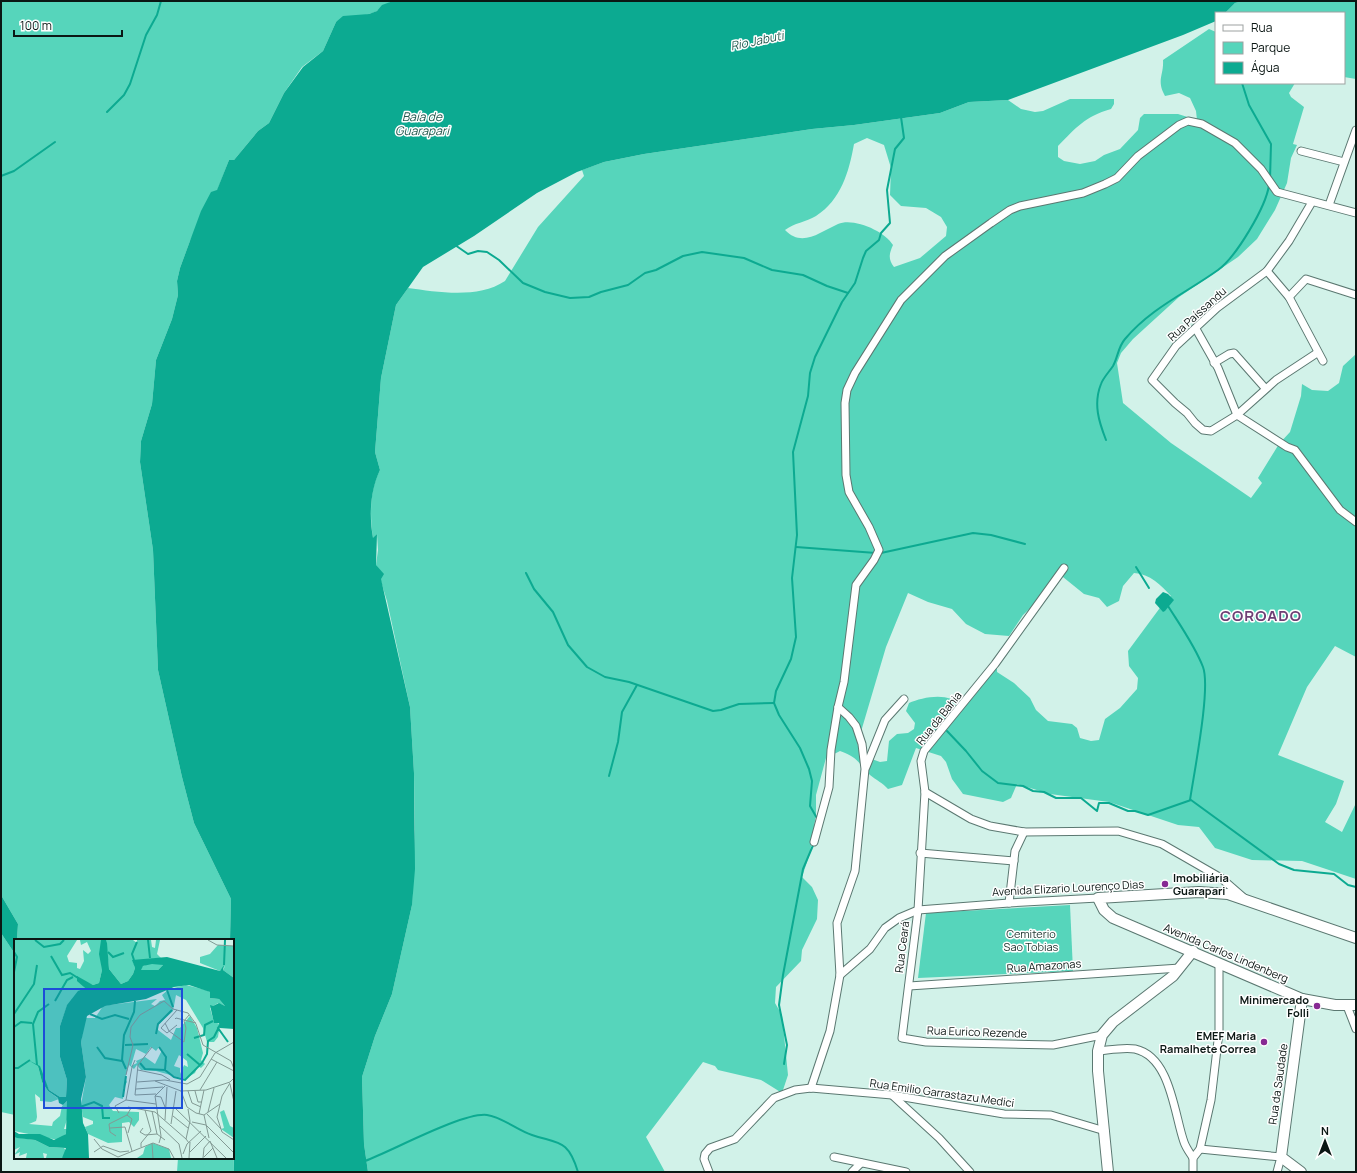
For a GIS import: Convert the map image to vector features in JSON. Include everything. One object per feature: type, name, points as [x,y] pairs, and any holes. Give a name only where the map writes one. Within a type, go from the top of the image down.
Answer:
[{"type":"street","points":[[814,842],[828,787],[831,750],[844,682],[856,586],[879,550],[869,527],[849,492],[846,475],[845,403],[847,390],[855,373],[901,300],[945,256],[1010,210],[1083,193],[1100,187],[1117,178],[1138,156],[1179,125],[1188,121],[1202,124],[1235,143],[1261,169],[1277,192],[1294,195],[1312,202],[1329,205],[1356,213]]},
{"type":"street","points":[[1329,205],[1356,130]]},
{"type":"street","points":[[1301,151],[1344,162]]},
{"type":"street","name":"Rua Paíssandu","points":[[1237,415],[1211,431],[1203,430],[1152,380],[1176,346],[1217,308],[1267,271],[1289,241],[1312,202]]},
{"type":"street","points":[[1267,271],[1289,297],[1304,323],[1317,353],[1323,361]]},
{"type":"street","points":[[1289,297],[1306,279],[1356,295]]},
{"type":"street","points":[[1196,329],[1214,363],[1237,415],[1287,447],[1295,450],[1340,510],[1356,522]]},
{"type":"street","points":[[1214,363],[1229,354],[1234,353],[1265,388]]},
{"type":"street","points":[[1237,415],[1265,388],[1295,366],[1317,353]]},
{"type":"street","name":"Rua da Bahia","points":[[918,910],[920,853],[925,792],[921,761],[924,751],[995,664],[1064,568]]},
{"type":"street","points":[[865,769],[884,720],[904,699]]},
{"type":"street","points":[[812,1088],[830,1031],[840,975],[837,923],[855,870],[865,769],[862,744],[856,726],[838,707]]},
{"type":"street","points":[[925,792],[971,819],[990,826],[1024,832],[1118,831],[1162,844],[1221,878],[1247,900]]},
{"type":"street","points":[[1009,903],[1015,852],[1024,832]]},
{"type":"street","points":[[920,853],[1014,861]]},
{"type":"street","name":"Avenida Elizario Lourenço Dias","points":[[840,975],[870,949],[885,928],[899,918],[918,910],[1009,903],[1199,892],[1228,894],[1356,938]]},
{"type":"street","name":"Avenida Carlos Lindenberg","points":[[1098,898],[1104,910],[1113,918],[1302,999],[1321,1003],[1352,1005]]},
{"type":"street","name":"Rua Ceará","points":[[909,986],[918,910]]},
{"type":"street","points":[[1108,1172],[1098,1070],[1098,1051],[1102,1035],[1113,1022],[1173,976],[1193,951]]},
{"type":"street","points":[[1193,1158],[1200,1149],[1211,1100],[1219,1032],[1219,964]]},
{"type":"street","name":"Rua Amazonas","points":[[909,986],[1180,968]]},
{"type":"street","name":"Rua Eurico Rezende","points":[[909,986],[902,1024],[902,1038],[926,1042],[1053,1045],[1102,1035]]},
{"type":"street","name":"Rua da Saudade","points":[[1277,1172],[1281,1157],[1302,999]]},
{"type":"street","points":[[1352,1005],[1356,1029]]},
{"type":"street","points":[[1098,1051],[1133,1049],[1153,1058],[1160,1067],[1174,1105],[1184,1143],[1193,1158],[1193,1172]]},
{"type":"street","name":"Rua Emilio Garrastazu Medici","points":[[709,1172],[704,1155],[710,1148],[729,1142],[738,1136],[774,1098],[795,1090],[812,1088],[892,1095],[1004,1114],[1051,1115],[1105,1132]]},
{"type":"street","points":[[892,1095],[939,1138],[970,1172]]},
{"type":"street","points":[[1200,1149],[1281,1157],[1301,1172]]},
{"type":"street","points":[[834,1157],[906,1172]]},
{"type":"street","points":[[852,1172],[861,1163]]},
{"type":"green space","points":[[1,1],[393,1],[377,11],[336,22],[323,51],[302,67],[284,93],[269,123],[258,131],[234,160],[229,160],[217,191],[190,241],[180,268],[177,281],[178,295],[172,319],[156,360],[152,404],[141,441],[140,462],[153,550],[158,670],[194,823],[231,899],[230,939],[17,939],[18,924],[1,895]]},
{"type":"green space","points":[[1243,1],[1356,1],[1356,79],[1345,77],[1345,12],[1226,12],[1235,3]]},
{"type":"green space","points":[[1209,29],[1215,32],[1215,84],[1294,84],[1289,93],[1291,97],[1304,107],[1293,144],[1297,145],[1291,158],[1287,183],[1275,210],[1257,239],[1238,257],[1179,297],[1133,339],[1121,353],[1117,363],[1123,403],[1171,443],[1251,498],[1262,483],[1258,478],[1279,444],[1290,432],[1301,396],[1302,384],[1312,390],[1328,391],[1339,383],[1343,366],[1356,354],[1356,657],[1335,646],[1307,687],[1278,755],[1344,781],[1336,804],[1325,822],[1342,832],[1356,803],[1356,879],[1302,861],[1252,860],[1215,848],[1199,827],[1178,825],[1109,802],[1050,794],[1017,784],[1011,798],[1003,802],[963,794],[952,779],[946,762],[941,756],[916,748],[902,785],[888,789],[870,775],[854,758],[840,751],[826,758],[816,795],[816,814],[810,853],[802,877],[812,887],[818,900],[817,919],[802,950],[801,961],[776,987],[775,1003],[782,1015],[788,1075],[782,1093],[761,1080],[718,1070],[715,1066],[703,1062],[646,1137],[665,1172],[368,1172],[364,1144],[362,1077],[375,1036],[392,994],[412,905],[415,830],[414,773],[410,707],[387,601],[376,565],[378,550],[377,534],[373,539],[371,521],[372,495],[376,478],[380,470],[375,452],[381,378],[396,305],[408,288],[458,293],[483,290],[494,287],[505,281],[538,227],[584,176],[582,170],[604,162],[644,154],[812,129],[854,125],[940,113],[969,102],[1008,100],[1021,109],[1035,112],[1043,111],[1070,99],[1114,99],[1114,104],[1111,109],[1087,119],[1058,146],[1058,157],[1064,161],[1080,164],[1095,161],[1104,155],[1120,149],[1138,130],[1140,118],[1144,114],[1178,114],[1197,120],[1196,111],[1190,98],[1179,93],[1165,96],[1161,86],[1163,60]],"holes":[[[867,138],[884,145],[891,168],[890,195],[901,206],[926,208],[941,217],[947,227],[946,236],[920,258],[894,267],[890,256],[893,245],[876,230],[860,224],[844,222],[811,237],[804,238],[798,238],[785,230],[816,216],[832,202],[838,194],[846,175],[854,144]],[[1058,573],[1084,594],[1099,598],[1107,607],[1119,601],[1123,586],[1134,573],[1145,575],[1150,578],[1159,584],[1171,596],[1165,601],[1128,651],[1129,666],[1138,678],[1137,689],[1120,708],[1105,719],[1099,740],[1091,741],[1080,738],[1077,728],[1072,724],[1048,721],[1036,710],[1030,698],[1014,683],[997,672],[997,663],[960,708],[954,701],[941,697],[924,698],[909,703],[906,711],[915,723],[914,729],[908,733],[897,734],[889,741],[887,761],[880,762],[869,758],[862,764],[856,737],[860,735],[886,647],[908,593],[928,602],[952,609],[966,624],[985,634],[1009,636],[1023,615],[1043,596],[1041,593]]]},
{"type":"green space","name":"Cemiterio Sao Tobias","points":[[1070,905],[1073,971],[918,978],[926,913]]},
{"type":"green space","points":[[1,933],[14,952],[14,1115],[1,1112]]},
{"type":"green space","points":[[178,1159],[234,1159],[234,1172],[177,1172]]},
{"type":"water","name":"Baía de Guarapari","points":[[393,1],[1243,1],[1235,3],[1226,12],[1215,12],[1215,21],[1183,35],[1008,100],[969,102],[940,113],[854,125],[812,129],[644,154],[604,162],[577,172],[537,193],[474,236],[423,267],[396,305],[381,378],[375,452],[380,470],[374,486],[371,504],[373,538],[377,534],[376,565],[384,574],[381,579],[410,707],[414,773],[415,869],[412,905],[392,994],[375,1036],[362,1077],[364,1144],[368,1172],[234,1172],[234,939],[230,939],[231,899],[194,823],[158,670],[153,550],[140,462],[141,441],[152,404],[156,360],[172,319],[178,295],[177,281],[180,268],[201,211],[211,192],[217,190],[229,160],[234,160],[258,131],[269,123],[284,93],[303,67],[323,51],[336,22],[343,16],[369,14],[377,11],[382,5]]},
{"type":"water","points":[[1163,592],[1168,594],[1174,600],[1163,612],[1155,603],[1156,599]]},
{"type":"water","points":[[1,895],[18,924],[17,939],[14,939],[14,952],[1,933]]},
{"type":"waterway","points":[[107,112],[124,95],[130,84],[146,35],[157,15],[161,1]]},
{"type":"waterway","points":[[1242,84],[1249,105],[1271,144],[1270,179]]},
{"type":"waterway","points":[[818,820],[810,806],[812,781],[809,769],[800,748],[779,715],[774,703],[776,691],[791,659],[796,637],[792,578],[797,535],[793,452],[808,396],[810,373],[815,357],[842,302],[855,283],[866,251],[879,240],[881,233],[890,223],[887,190],[895,149],[904,138],[901,117]]},
{"type":"waterway","points":[[1,176],[14,171],[55,142]]},
{"type":"waterway","points":[[1106,440],[1098,413],[1097,399],[1101,384],[1113,366],[1123,342],[1146,318],[1225,264],[1249,231],[1262,206],[1269,185]]},
{"type":"waterway","points":[[455,245],[468,254],[478,251],[487,252],[499,260],[523,283],[545,292],[570,298],[589,297],[601,292],[628,285],[645,273],[656,270],[683,256],[702,252],[744,258],[772,270],[803,275],[827,286],[848,293]]},
{"type":"waterway","points":[[881,553],[973,533],[991,535],[1025,544]]},
{"type":"waterway","points":[[796,547],[876,553]]},
{"type":"waterway","points":[[1136,567],[1149,588]]},
{"type":"waterway","points":[[526,573],[534,589],[553,612],[568,645],[587,667],[605,677],[629,682],[713,711],[739,704],[774,703]]},
{"type":"waterway","points":[[1168,606],[1196,651],[1203,667],[1205,678],[1205,693],[1198,752],[1190,800]]},
{"type":"waterway","points":[[609,776],[618,742],[622,712],[637,685]]},
{"type":"waterway","points":[[947,731],[982,771],[998,783],[1023,786],[1033,791],[1044,792],[1056,798],[1081,798],[1097,811],[1099,803],[1109,803],[1128,811],[1135,811],[1148,815],[1191,800],[1279,864],[1294,870],[1334,874],[1348,885],[1356,887]]},
{"type":"waterway","points":[[784,1064],[787,1045],[779,1005],[783,975],[803,869],[814,843]]},
{"type":"waterway","points":[[365,1161],[445,1126],[476,1116],[487,1115],[498,1118],[526,1133],[561,1144],[570,1154],[578,1172]]},
{"type":"place","name":"Imobiliária Guarapari","points":[[1165,884]]},
{"type":"place","name":"Minimercado Folli","points":[[1317,1006]]},
{"type":"place","name":"EMEF Maria Ramalhete Correa","points":[[1264,1042]]},
{"type":"district","name":"COROADO","points":[[1261,616]]},
{"type":"water label","name":"Rio Jabuti","points":[[757,41]]}]
